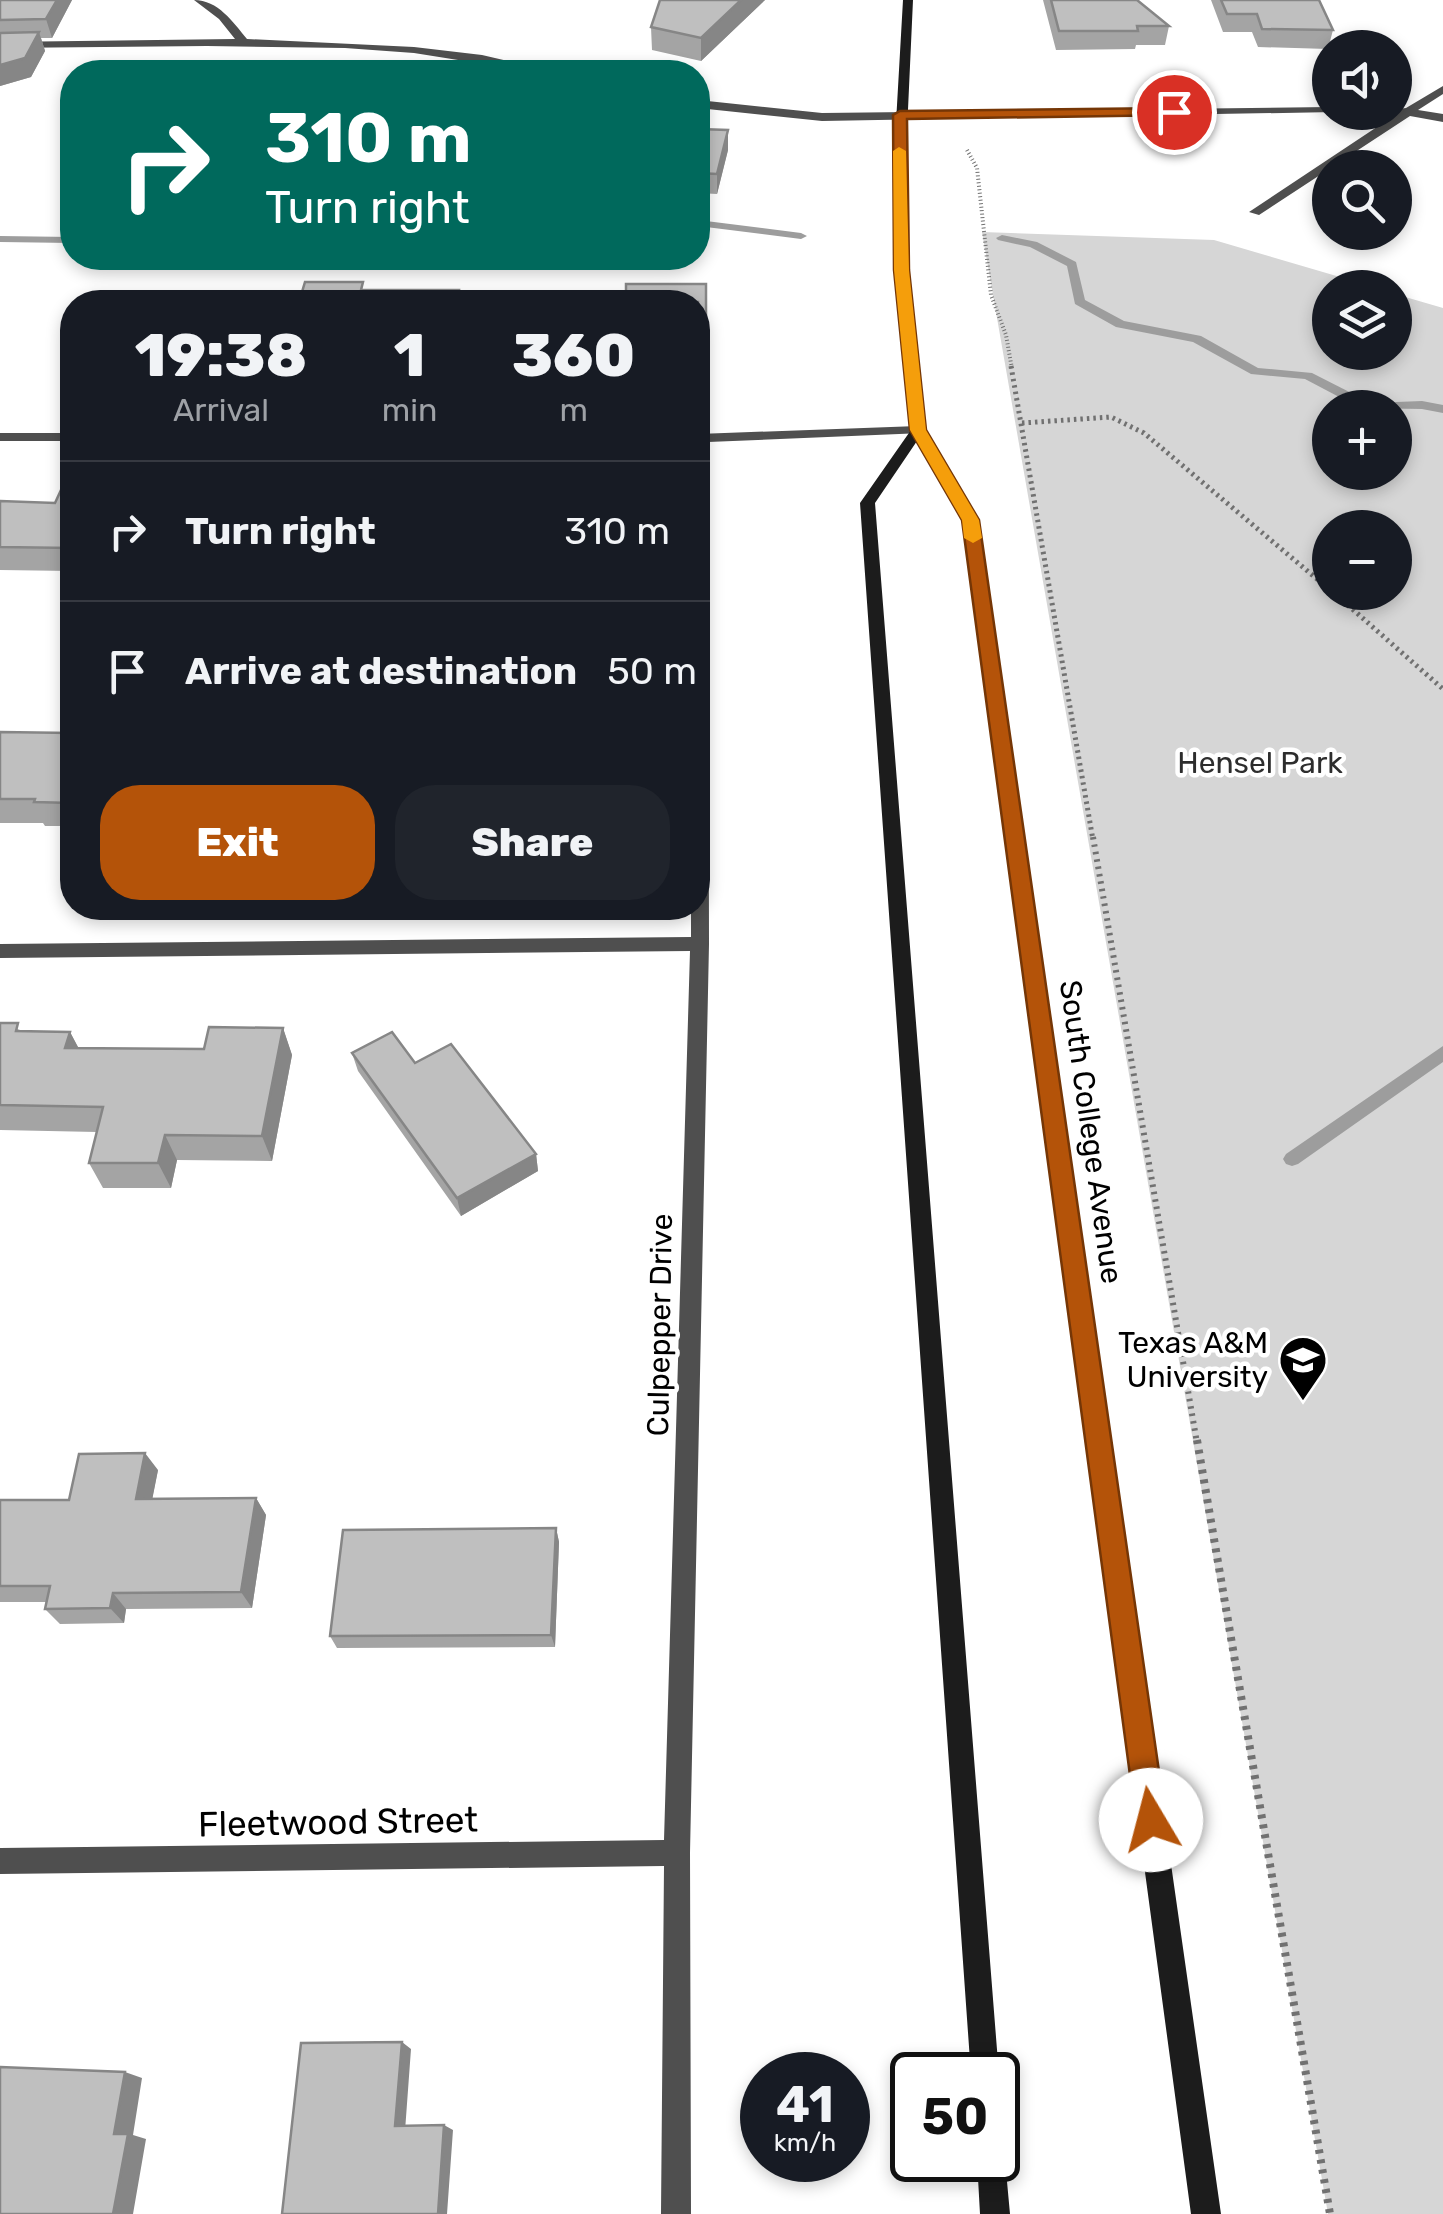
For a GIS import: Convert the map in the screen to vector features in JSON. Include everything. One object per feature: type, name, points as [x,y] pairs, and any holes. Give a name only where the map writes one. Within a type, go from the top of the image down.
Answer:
[{"type":"main road","name":"South College Avenue","points":[[908,0],[900,115],[902,270],[918,430],[971,520],[1206,2214]]},
{"type":"main road","points":[[918,430],[867,502],[983,2052]]},
{"type":"main road","points":[[993,2182],[995,2214]]},
{"type":"street","points":[[199,0],[223,16],[246,45]]},
{"type":"street","points":[[0,45],[426,50],[482,60]]},
{"type":"street","points":[[1412,110],[1443,88]]},
{"type":"street","points":[[710,105],[822,118],[1312,110]]},
{"type":"street","points":[[1412,111],[1443,118]]},
{"type":"street","points":[[1255,212],[1381,130]]},
{"type":"street","points":[[710,438],[918,430]]},
{"type":"street","points":[[0,437],[60,437]]},
{"type":"street","name":"Culpepper Drive","points":[[676,2214],[677,1853],[700,920]]},
{"type":"street","points":[[0,952],[700,944]]},
{"type":"street","name":"Fleetwood Street","points":[[0,1861],[677,1853]]},
{"type":"path","points":[[963,134],[969,160],[977,168],[991,295],[1006,334],[1022,423],[1330,2214]]},
{"type":"path","points":[[1022,423],[1111,416],[1144,433],[1312,574]]},
{"type":"path","points":[[1354,610],[1443,689]]},
{"type":"green space","name":"Hensel Park","points":[[982,232],[1214,240],[1316,270],[1312,270],[1312,370],[1412,370],[1412,299],[1443,308],[1443,2214],[1328,2214]]},
{"type":"building","points":[[0,0],[57,0],[46,19],[0,20]]},
{"type":"building","points":[[660,0],[741,0],[701,38],[651,27]]},
{"type":"building","points":[[1051,0],[1137,0],[1169,26],[1137,26],[1138,31],[1059,31]]},
{"type":"building","points":[[1221,0],[1319,0],[1333,30],[1262,29],[1257,14],[1227,14]]},
{"type":"building","points":[[39,32],[25,58],[0,65],[0,33]]},
{"type":"building","points":[[710,129],[728,130],[717,174],[710,174]]},
{"type":"building","points":[[305,282],[363,282],[361,290],[303,290]]},
{"type":"building","points":[[626,284],[706,284],[706,290],[626,290]]},
{"type":"building","points":[[60,492],[60,548],[0,547],[0,501],[55,503]]},
{"type":"building","points":[[0,732],[60,733],[60,803],[0,799]]},
{"type":"building","points":[[0,1023],[18,1023],[16,1031],[70,1032],[65,1048],[204,1049],[209,1027],[283,1028],[262,1136],[165,1135],[158,1163],[89,1163],[103,1107],[0,1105]]},
{"type":"building","points":[[392,1032],[415,1063],[451,1044],[536,1154],[457,1198],[352,1053]]},
{"type":"building","points":[[145,1453],[136,1499],[256,1498],[241,1592],[113,1593],[110,1608],[45,1609],[50,1586],[0,1586],[0,1500],[69,1500],[79,1454]]},
{"type":"building","points":[[556,1528],[551,1635],[330,1636],[343,1530]]},
{"type":"building","points":[[402,2042],[395,2126],[444,2125],[438,2214],[282,2214],[301,2043]]},
{"type":"building","points":[[0,2067],[125,2072],[114,2134],[128,2134],[113,2214],[0,2214]]},
{"type":"waterway","points":[[710,225],[801,236]]},
{"type":"waterway","points":[[1002,238],[1033,244],[1072,264],[1079,302],[1120,324],[1197,339],[1255,371],[1308,376],[1369,407],[1422,405],[1443,409]]},
{"type":"waterway","points":[[0,239],[60,240]]},
{"type":"waterway","points":[[1292,1159],[1443,1053]]},
{"type":"slow traffic","points":[[899,151],[902,270],[918,430],[971,520],[973,538]]},
{"type":"place","name":"Texas A&M University","points":[[1303,1402]]},
{"type":"route","points":[[1151,1820],[971,520],[918,430],[902,270],[899,175],[900,115],[1174,112]]}]
